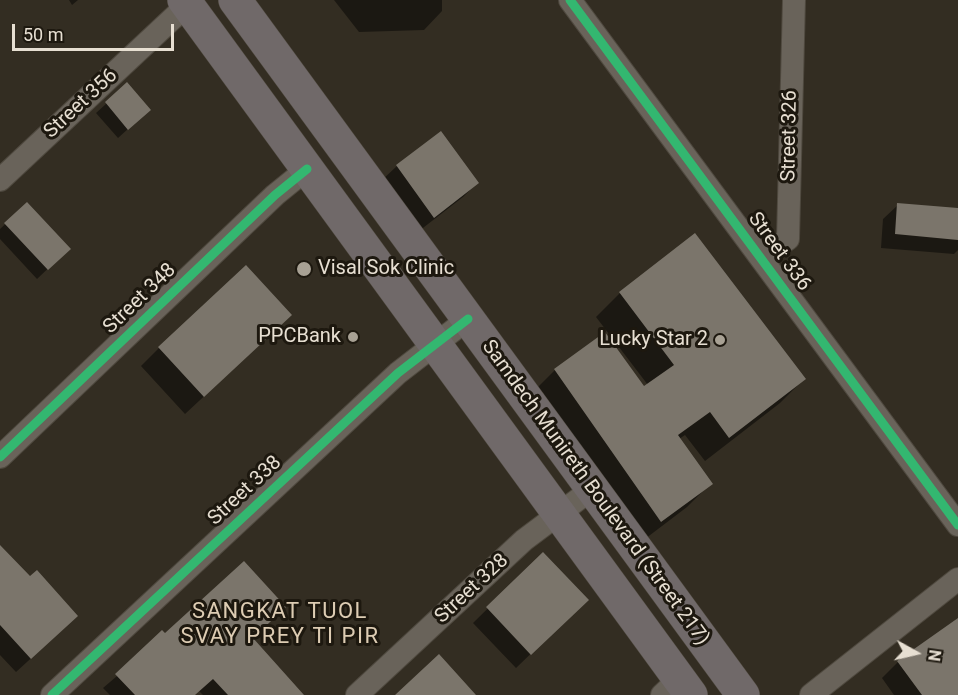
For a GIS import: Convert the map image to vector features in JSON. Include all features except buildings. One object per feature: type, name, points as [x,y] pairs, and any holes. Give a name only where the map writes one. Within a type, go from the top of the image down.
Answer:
[{"type":"main road","name":"Samdech Munireth Boulevard (Street 217)","points":[[235,0],[742,695]]},
{"type":"main road","name":"Samdech Munireth Boulevard (Street 217)","points":[[186,2],[559,513],[678,690]]},
{"type":"street","name":"Street 336","points":[[570,0],[958,525]]},
{"type":"street","name":"Street 326","points":[[761,258],[788,239],[794,0]]},
{"type":"street","name":"Street 356","points":[[0,180],[186,2]]},
{"type":"street","name":"Street 348","points":[[0,457],[275,195],[308,169]]},
{"type":"street","name":"Street 338","points":[[52,695],[398,373],[468,319]]},
{"type":"street","name":"Street 328","points":[[357,695],[524,540],[592,489]]},
{"type":"street","points":[[811,695],[958,579]]},
{"type":"cycle path","points":[[570,0],[958,525]]},
{"type":"cycle path","points":[[0,457],[275,195],[307,169]]},
{"type":"cycle path","points":[[52,695],[398,373],[468,319]]},
{"type":"place","name":"Visal Sok Clinic","points":[[304,269]]},
{"type":"place","name":"PPCBank","points":[[353,337]]},
{"type":"place","name":"Lucky Star 2","points":[[720,340]]},
{"type":"district","name":"SANGKAT TUOL SVAY PREY TI PIR","points":[[280,624]]}]
